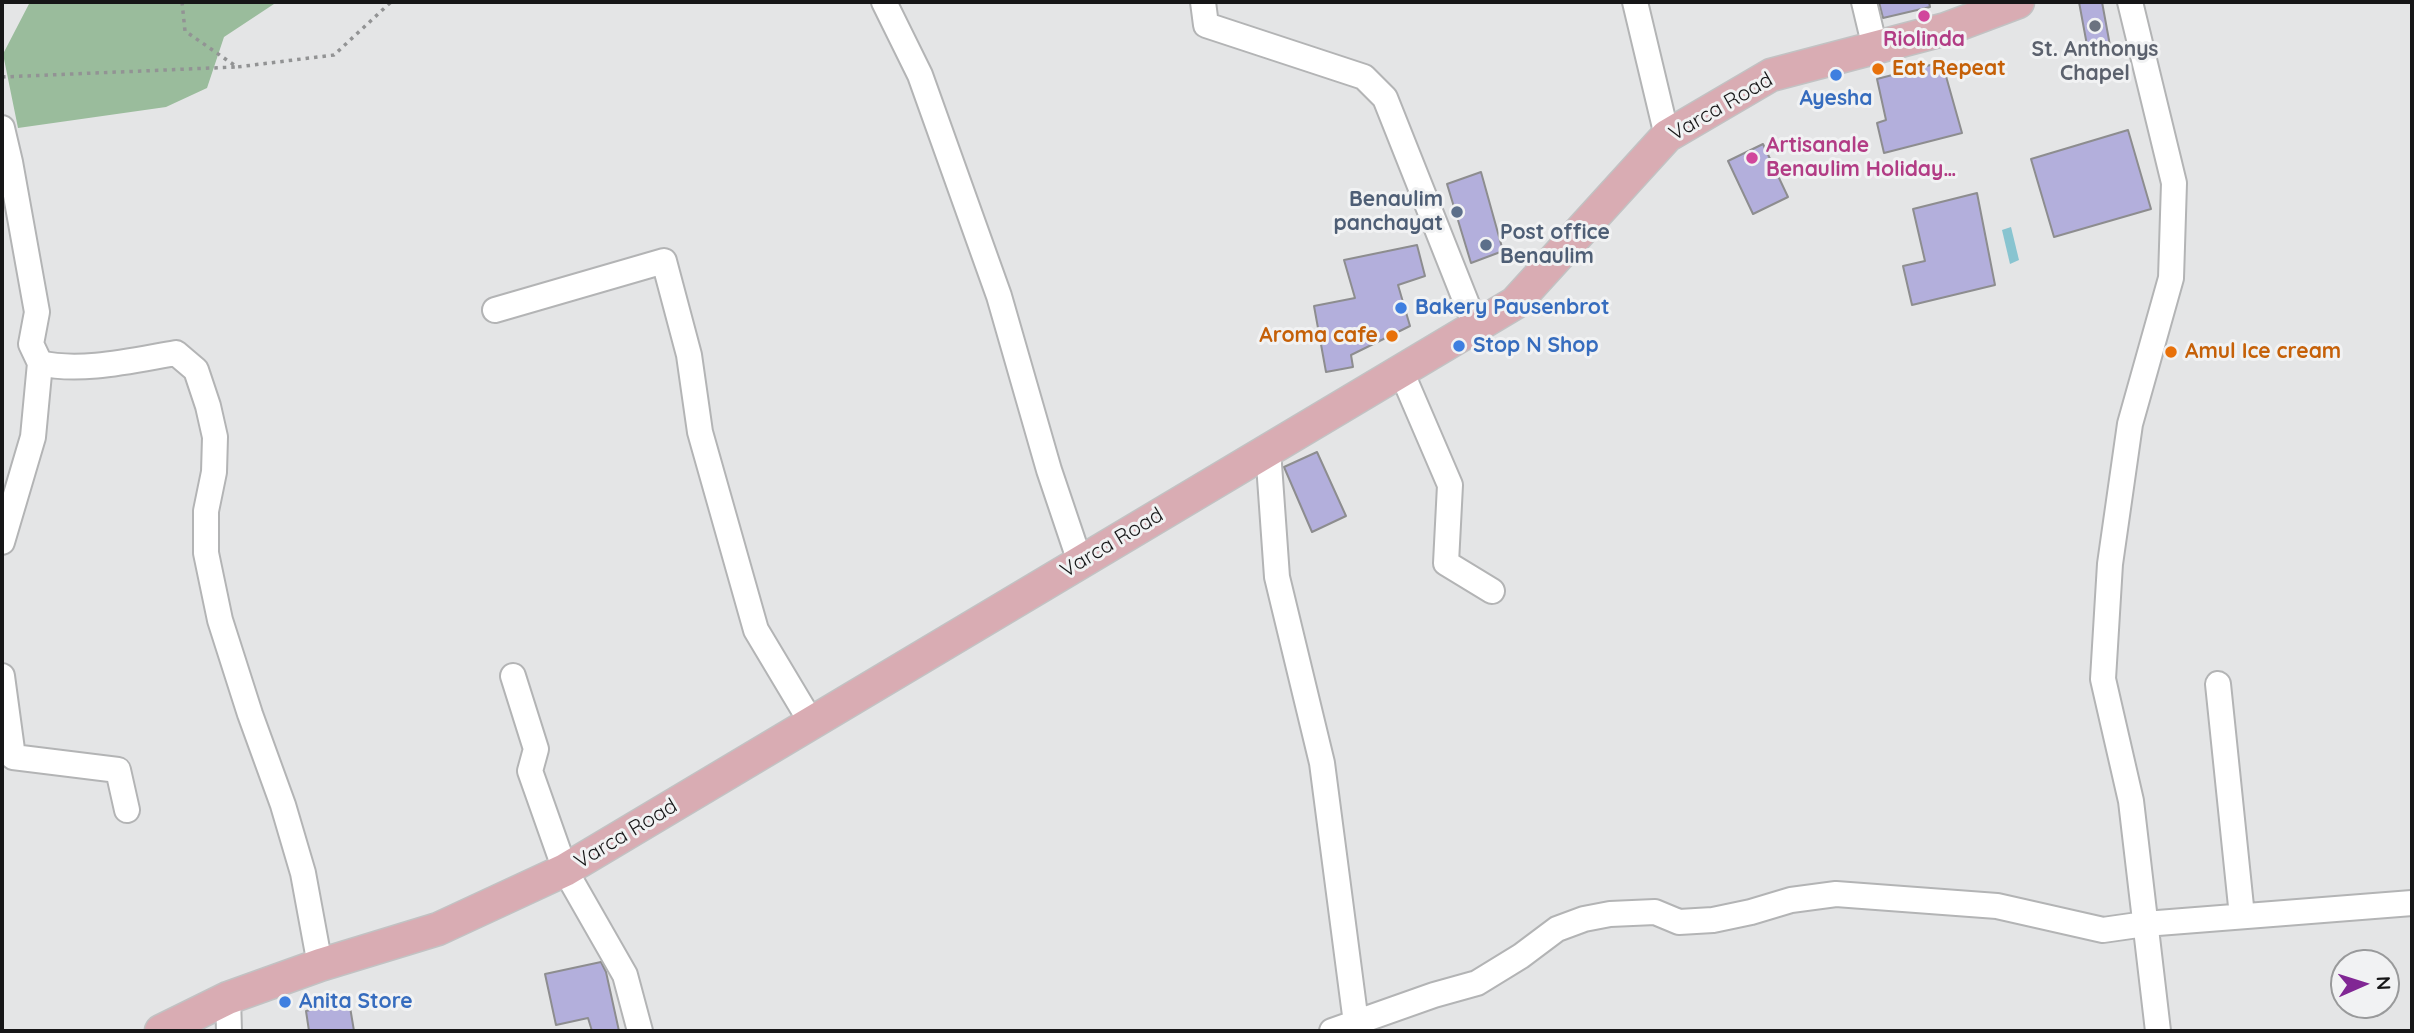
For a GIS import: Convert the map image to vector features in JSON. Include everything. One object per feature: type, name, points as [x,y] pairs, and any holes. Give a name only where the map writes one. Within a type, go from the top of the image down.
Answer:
[{"type":"main road","name":"Varca Road","points":[[161,1031],[228,998],[320,965],[438,929],[565,870],[1515,303],[1667,136],[1771,75],[1946,29],[2018,2]]},
{"type":"street","points":[[884,2],[920,75],[999,296],[1049,470],[1080,562]]},
{"type":"street","points":[[1203,2],[1206,25],[1364,77],[1385,98],[1476,327]]},
{"type":"street","points":[[1635,2],[1667,136]]},
{"type":"street","points":[[1864,2],[1875,48]]},
{"type":"street","points":[[2130,2],[2174,183],[2171,278],[2130,424],[2110,564],[2103,679],[2131,801],[2158,1031]]},
{"type":"street","points":[[2,128],[37,312],[32,344],[40,363],[33,437],[2,542]]},
{"type":"street","points":[[495,310],[664,261],[689,355],[700,432],[756,630],[811,722]]},
{"type":"street","points":[[40,363],[59,368],[176,353],[196,370],[215,437],[214,472],[206,511],[206,553],[220,620],[283,804],[303,873],[320,965]]},
{"type":"street","points":[[1401,371],[1450,485],[1446,563],[1492,591]]},
{"type":"street","points":[[1268,450],[1277,577],[1322,763],[1356,1023]]},
{"type":"street","points":[[2,676],[13,757],[118,770],[127,810]]},
{"type":"street","points":[[513,676],[536,749],[530,771],[565,870],[625,975],[640,1031]]},
{"type":"street","points":[[2218,684],[2242,916]]},
{"type":"street","points":[[1332,1031],[1434,995],[1478,983],[1557,929],[1584,919],[1611,915],[1656,912],[1679,922],[1713,920],[1791,900],[1836,894],[1997,906],[2103,930],[2145,924],[2412,903]]},
{"type":"street","points":[[228,998],[229,1031]]},
{"type":"path","points":[[182,2],[186,31],[237,67]]},
{"type":"path","points":[[2,77],[237,67],[334,55],[391,2]]},
{"type":"green space","points":[[30,2],[277,2],[224,37],[207,88],[166,107],[18,128],[3,54]]},
{"type":"water","points":[[2011,227],[2019,260],[2010,264],[2002,230]]},
{"type":"building","points":[[1879,2],[1929,2],[1930,7],[1883,18]]},
{"type":"building","name":"St. Anthonys Chapel","points":[[2079,2],[2102,2],[2111,51],[2089,56]]},
{"type":"building","points":[[1942,62],[1962,133],[1884,153],[1877,123],[1886,120],[1877,79]]},
{"type":"building","points":[[2128,130],[2151,209],[2054,237],[2031,159]]},
{"type":"building","points":[[1763,144],[1788,197],[1753,214],[1728,161]]},
{"type":"building","points":[[1481,172],[1503,251],[1471,263],[1447,184]]},
{"type":"building","points":[[1977,193],[1995,285],[1912,305],[1903,266],[1925,261],[1913,209]]},
{"type":"building","points":[[1417,245],[1425,276],[1398,285],[1410,326],[1351,355],[1353,367],[1326,372],[1314,306],[1355,298],[1344,260]]},
{"type":"building","points":[[1317,452],[1346,516],[1312,532],[1284,467]]},
{"type":"building","points":[[601,962],[606,972],[619,1031],[592,1031],[588,1018],[556,1025],[545,974]]},
{"type":"building","points":[[349,1001],[354,1031],[309,1031],[306,1011]]},
{"type":"place","name":"Riolinda","points":[[1924,16]]},
{"type":"place","name":"St. Anthonys Chapel","points":[[2095,26]]},
{"type":"place","name":"Eat Repeat","points":[[1878,69]]},
{"type":"place","name":"Ayesha","points":[[1836,75]]},
{"type":"place","name":"Artisanale Benaulim Holiday…","points":[[1752,158]]},
{"type":"place","name":"Benaulim panchayat","points":[[1457,212]]},
{"type":"place","name":"Post office Benaulim","points":[[1486,245]]},
{"type":"place","name":"Bakery Pausenbrot","points":[[1401,308]]},
{"type":"place","name":"Aroma cafe","points":[[1392,336]]},
{"type":"place","name":"Stop N Shop","points":[[1459,346]]},
{"type":"place","name":"Amul Ice cream","points":[[2171,352]]},
{"type":"place","name":"Anita Store","points":[[285,1002]]}]
